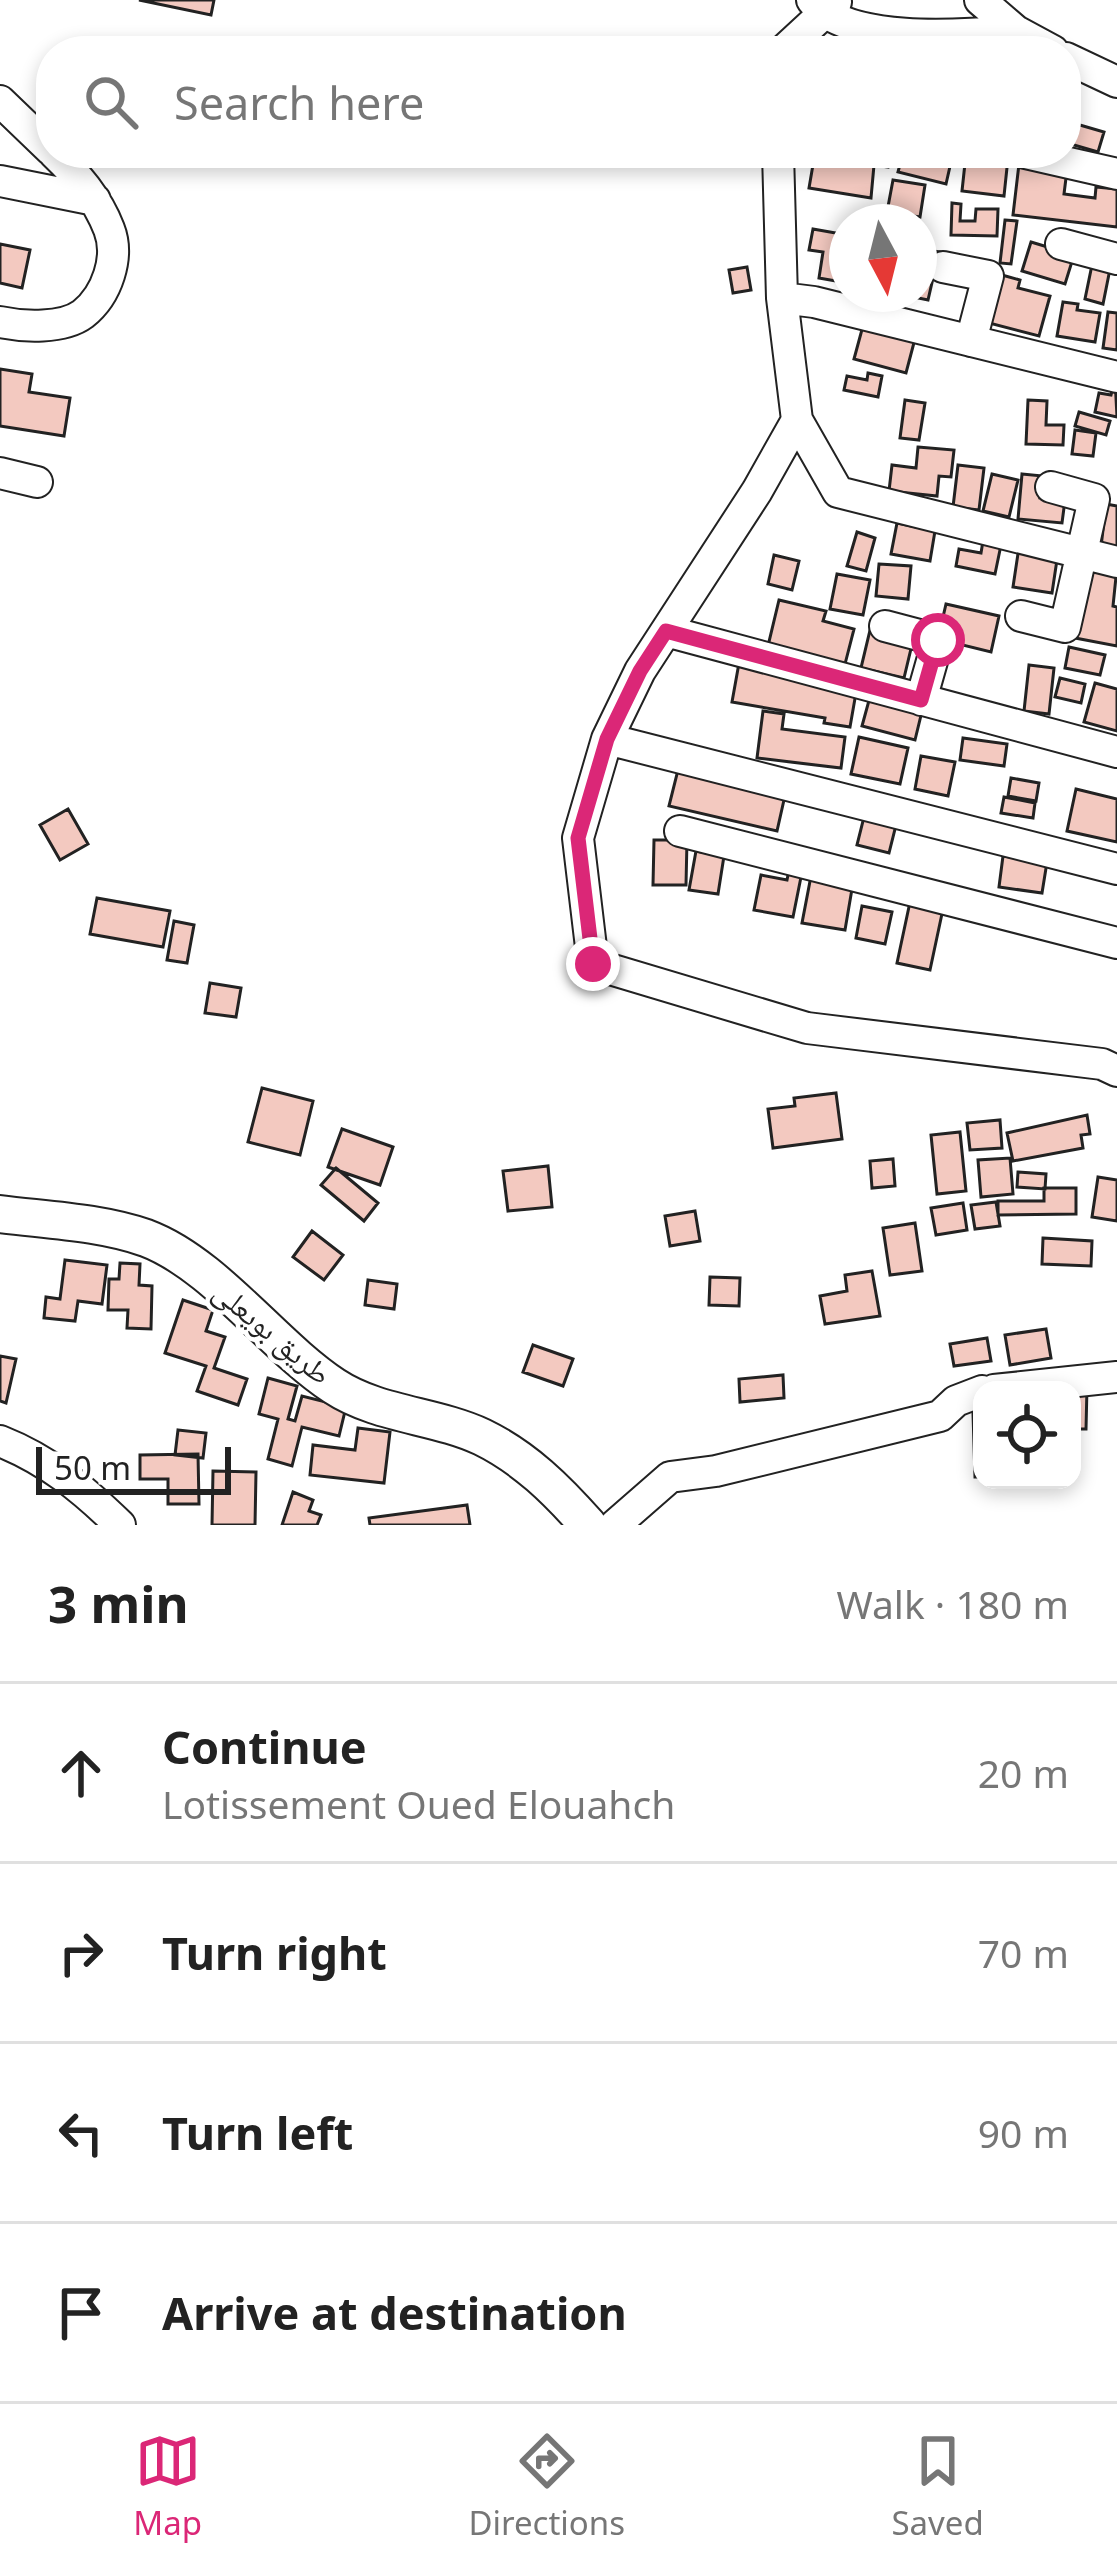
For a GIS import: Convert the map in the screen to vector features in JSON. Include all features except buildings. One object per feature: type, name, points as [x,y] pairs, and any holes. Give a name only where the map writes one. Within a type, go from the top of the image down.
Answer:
[{"type":"main road","name":"طريق بويعلى","points":[[0,1214],[148,1239],[242,1306],[334,1386],[372,1404],[481,1436],[530,1466],[588,1525]]},
{"type":"street","points":[[980,0],[1024,36]]},
{"type":"street","points":[[797,36],[824,4],[853,25],[934,36]]},
{"type":"street","points":[[956,36],[1016,32]]},
{"type":"street","points":[[1081,65],[1117,82]]},
{"type":"street","points":[[0,101],[36,136]]},
{"type":"street","points":[[1081,166],[1117,174]]},
{"type":"street","points":[[0,322],[20,326],[83,314],[110,280],[112,233],[69,168]]},
{"type":"street","points":[[778,168],[782,298],[797,421],[838,492],[1117,562]]},
{"type":"street","points":[[0,181],[94,200]]},
{"type":"street","points":[[1061,244],[1117,260]]},
{"type":"street","points":[[943,267],[988,276],[971,341]]},
{"type":"street","points":[[782,298],[1117,377]]},
{"type":"street","points":[[797,421],[758,491],[640,671],[607,739],[578,838],[593,964],[807,1028],[1102,1064],[1117,1070]]},
{"type":"street","points":[[0,473],[38,482]]},
{"type":"street","points":[[1021,616],[1066,627],[1084,552],[1094,500],[1051,487]]},
{"type":"street","points":[[885,626],[938,640],[921,700]]},
{"type":"street","points":[[666,631],[1117,752]]},
{"type":"street","points":[[607,739],[1117,869]]},
{"type":"street","points":[[680,831],[1117,944]]},
{"type":"street","points":[[1079,1381],[1117,1377]]},
{"type":"street","points":[[615,1525],[670,1477],[716,1471],[940,1417],[956,1400],[973,1394]]},
{"type":"street","points":[[0,1442],[38,1456],[84,1490],[120,1525]]},
{"type":"route","points":[[593,964],[578,838],[607,739],[640,671],[666,631],[921,700],[938,640]]}]
